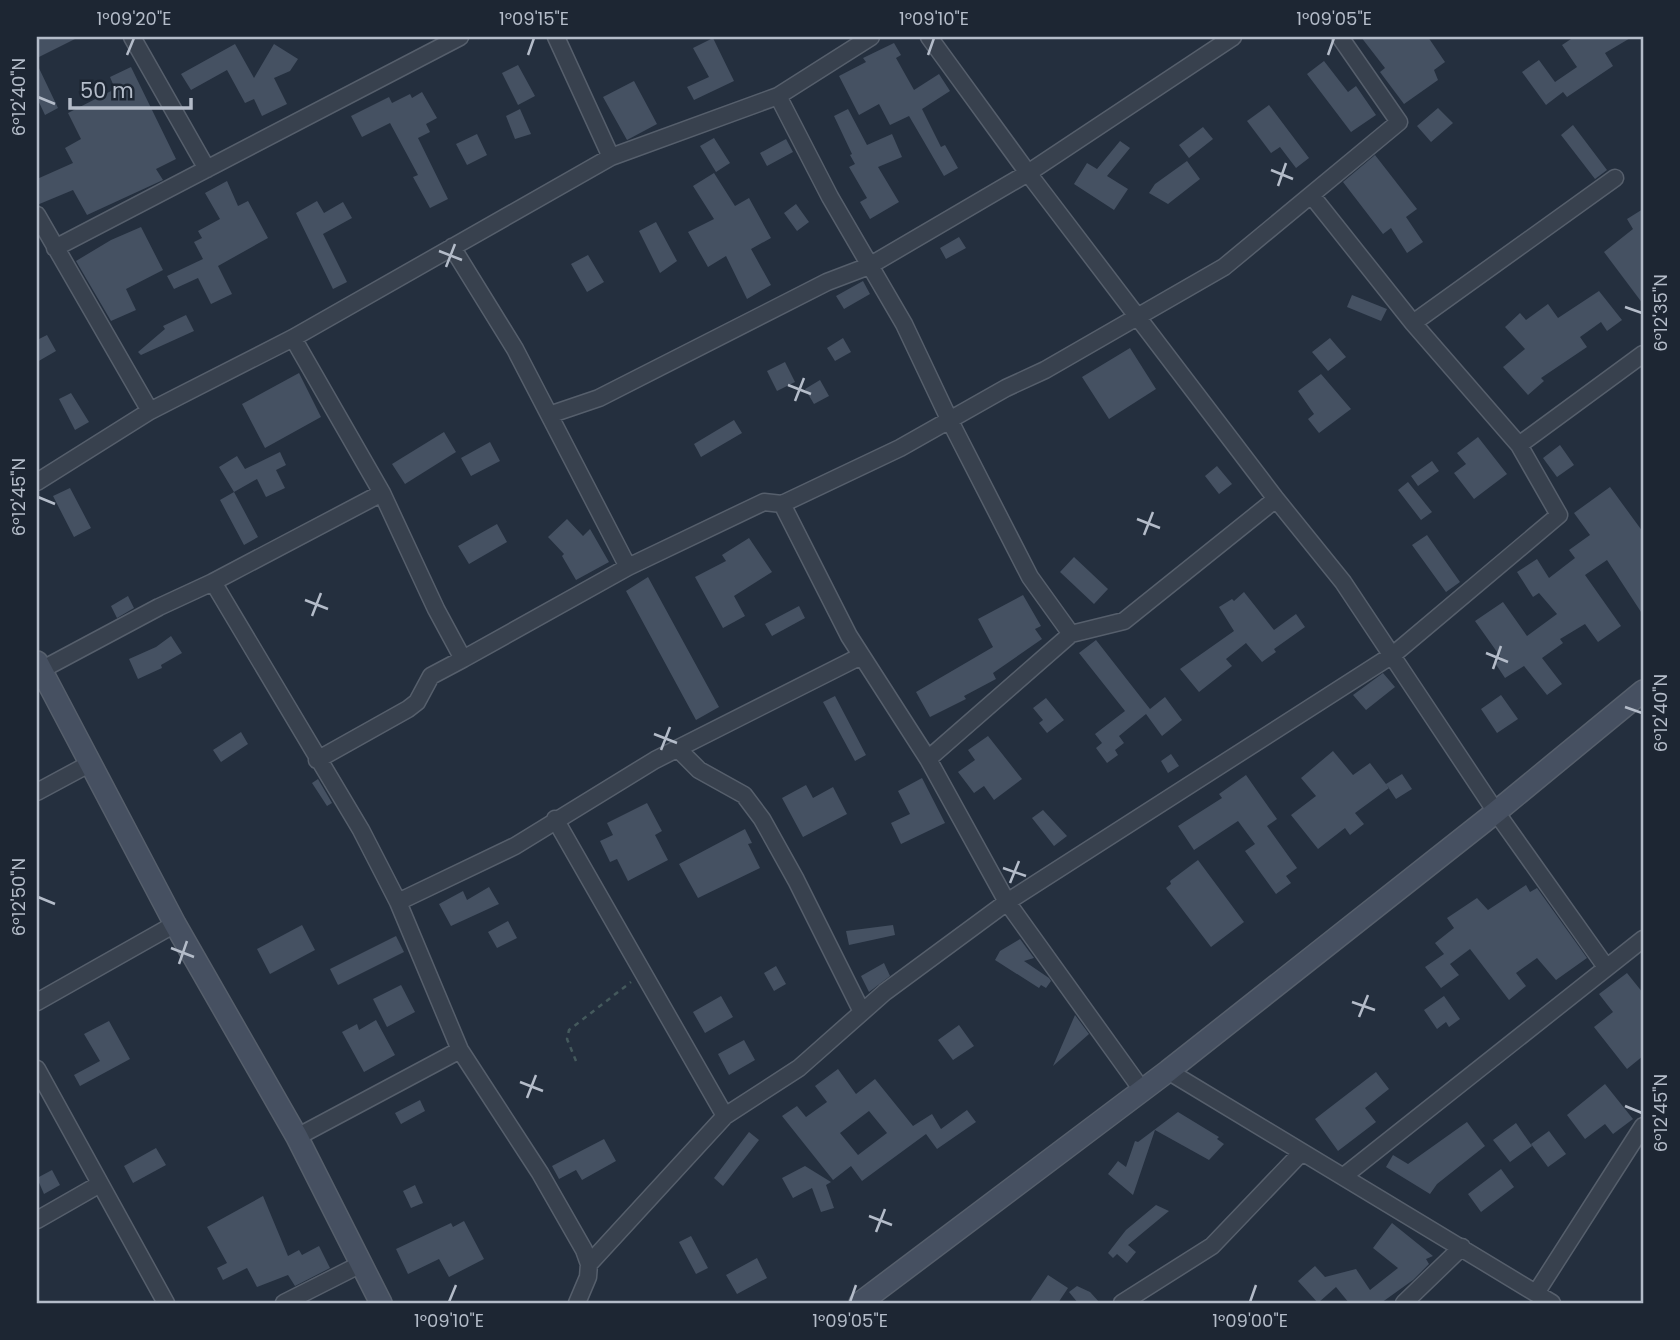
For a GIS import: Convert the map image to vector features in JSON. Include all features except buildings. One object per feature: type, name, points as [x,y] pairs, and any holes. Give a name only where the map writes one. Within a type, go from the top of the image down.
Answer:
[{"type":"street","points":[[132,37],[207,169]]},
{"type":"street","points":[[55,248],[460,37]]},
{"type":"street","points":[[556,37],[611,157]]},
{"type":"street","points":[[37,482],[150,411],[293,338],[611,157],[778,96],[872,37]]},
{"type":"street","points":[[929,37],[1028,173],[1139,315],[1276,499],[1343,582],[1394,654],[1496,812],[1606,967]]},
{"type":"street","points":[[549,415],[599,398],[827,282],[869,266],[1028,173],[1210,43],[1233,37]]},
{"type":"street","points":[[317,760],[408,709],[416,702],[431,676],[628,566],[764,502],[782,504],[900,448],[949,419],[1045,370],[1224,267],[1399,122],[1340,37]]},
{"type":"street","points":[[778,96],[919,353],[949,419],[1030,577],[1071,634]]},
{"type":"street","points":[[1413,323],[1615,178]]},
{"type":"street","points":[[589,1264],[724,1116],[799,1068],[862,1012],[1007,902],[1394,654],[1559,515],[1519,445],[1413,323],[1312,196]]},
{"type":"street","points":[[37,215],[150,411]]},
{"type":"street","points":[[452,247],[515,349],[628,566]]},
{"type":"street","points":[[293,338],[382,493],[431,600],[463,659]]},
{"type":"street","points":[[1519,445],[1643,354]]},
{"type":"street","points":[[381,1303],[297,1137],[175,924],[39,666],[213,582],[382,493]]},
{"type":"street","points":[[928,759],[1071,634],[1124,621],[1276,499]]},
{"type":"street","points":[[782,504],[861,656],[928,759],[1007,902],[1142,1090]]},
{"type":"street","points":[[213,582],[361,830],[398,902],[460,1050],[576,1232],[589,1264],[588,1277],[577,1303]]},
{"type":"street","points":[[398,902],[515,846],[555,819],[678,748],[861,656]]},
{"type":"street","points":[[860,1303],[1168,1071],[1496,812],[1643,691]]},
{"type":"street","points":[[678,748],[699,771],[744,794],[762,819],[791,869],[862,1012]]},
{"type":"street","points":[[37,792],[91,763]]},
{"type":"street","points":[[555,819],[724,1116]]},
{"type":"street","points":[[37,1002],[175,924]]},
{"type":"street","points":[[1345,1175],[1643,939]]},
{"type":"street","points":[[297,1137],[460,1050]]},
{"type":"street","points":[[37,1069],[166,1303]]},
{"type":"street","points":[[1168,1071],[1345,1175],[1552,1303]]},
{"type":"street","points":[[1536,1293],[1638,1146],[1643,1126]]},
{"type":"street","points":[[1122,1303],[1212,1246],[1302,1152]]},
{"type":"street","points":[[37,1220],[100,1184]]},
{"type":"street","points":[[1404,1303],[1462,1247]]},
{"type":"street","points":[[284,1303],[361,1264]]},
{"type":"path","points":[[576,1061],[567,1039],[569,1030],[644,975]]}]
